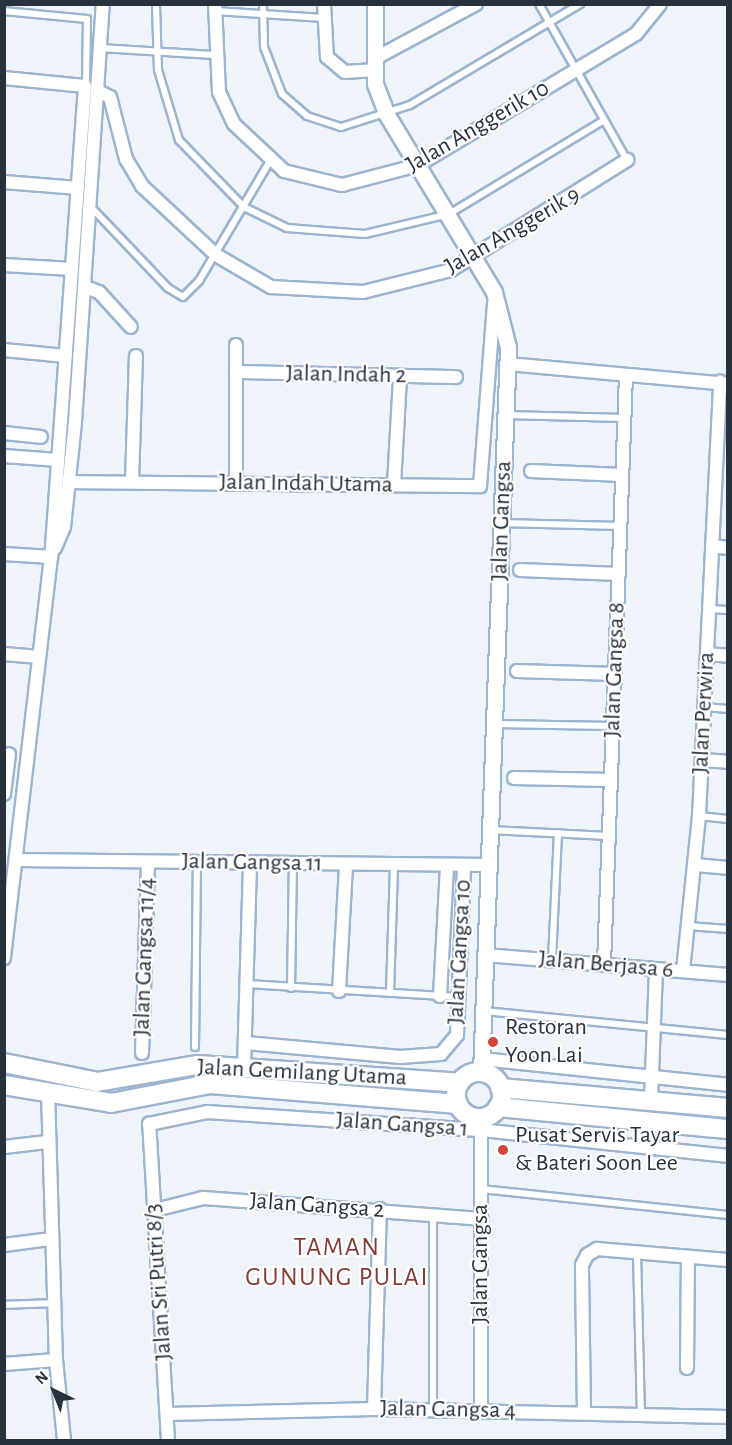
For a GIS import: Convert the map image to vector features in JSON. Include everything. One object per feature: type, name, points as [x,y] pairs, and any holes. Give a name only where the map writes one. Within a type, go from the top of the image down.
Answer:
[{"type":"main road","name":"Jalan Gemilang Utama","points":[[4,1063],[97,1082],[198,1065],[244,1066],[459,1083]]},
{"type":"main road","points":[[501,1088],[498,1107],[481,1124],[458,1104],[459,1083],[481,1066],[501,1088],[728,1108]]},
{"type":"main road","name":"Jalan Gemilang Utama","points":[[4,1085],[111,1103],[210,1084],[458,1104]]},
{"type":"main road","points":[[498,1107],[728,1129]]},
{"type":"street","points":[[51,557],[64,527],[69,482],[85,287],[103,4]]},
{"type":"street","points":[[324,4],[322,40],[337,68],[374,64],[476,4]]},
{"type":"street","name":"Jalan Gangsa","points":[[375,4],[374,64],[387,115],[476,257],[496,297],[508,364],[481,1066]]},
{"type":"street","name":"Jalan Anggerik 10","points":[[215,8],[214,55],[225,108],[270,161],[300,178],[342,185],[418,165],[636,34],[660,4]]},
{"type":"street","points":[[4,78],[86,86],[51,557],[4,958]]},
{"type":"street","name":"Jalan Anggerik 9","points":[[98,91],[110,97],[135,178],[216,255],[271,287],[363,292],[422,280],[476,257],[627,160]]},
{"type":"street","points":[[4,182],[78,189]]},
{"type":"street","points":[[4,265],[72,269]]},
{"type":"street","points":[[85,287],[99,292],[131,327]]},
{"type":"street","name":"Jalan Indah Utama","points":[[69,482],[480,486],[496,297]]},
{"type":"street","points":[[236,345],[236,484]]},
{"type":"street","points":[[4,350],[66,356]]},
{"type":"street","points":[[132,482],[136,356]]},
{"type":"street","name":"Jalan Perwira","points":[[508,364],[724,383],[722,441],[712,546],[699,816],[683,971]]},
{"type":"street","name":"Jalan Indah 2","points":[[236,372],[456,377]]},
{"type":"street","name":"Jalan Gangsa 8","points":[[604,964],[626,375]]},
{"type":"street","points":[[394,485],[400,376]]},
{"type":"street","points":[[4,433],[41,437]]},
{"type":"street","points":[[4,456],[58,460]]},
{"type":"street","points":[[531,471],[622,475]]},
{"type":"street","points":[[712,546],[728,548]]},
{"type":"street","points":[[4,554],[51,557]]},
{"type":"street","points":[[519,570],[619,573]]},
{"type":"street","points":[[4,654],[39,657]]},
{"type":"street","points":[[707,654],[728,656]]},
{"type":"street","points":[[517,671],[615,674]]},
{"type":"street","points":[[4,794],[7,754],[28,756]]},
{"type":"street","points":[[702,760],[728,762]]},
{"type":"street","points":[[514,778],[611,780]]},
{"type":"street","name":"Jalan Gangsa 11","points":[[16,860],[489,865]]},
{"type":"street","name":"Jalan Gangsa 11/4","points":[[142,1053],[148,862]]},
{"type":"street","points":[[244,1066],[250,863]]},
{"type":"street","points":[[339,991],[346,864]]},
{"type":"street","points":[[440,996],[447,865]]},
{"type":"street","name":"Jalan Gangsa 10","points":[[246,1043],[380,1055],[441,1054],[457,1035],[461,998],[464,865]]},
{"type":"street","points":[[695,865],[728,868]]},
{"type":"street","name":"Jalan Berjasa 6","points":[[485,955],[728,975]]},
{"type":"street","points":[[651,1100],[656,969]]},
{"type":"street","points":[[380,1055],[387,1070],[401,1078]]},
{"type":"street","points":[[481,1066],[651,1077],[728,1085]]},
{"type":"street","points":[[48,1092],[46,1142],[50,1239],[56,1360],[64,1440]]},
{"type":"street","name":"Jalan Gangsa 1","points":[[149,1124],[207,1113],[481,1124],[728,1156]]},
{"type":"street","name":"Jalan Sri Putri 8/3","points":[[149,1124],[168,1440]]},
{"type":"street","name":"Jalan Gangsa","points":[[481,1124],[481,1410]]},
{"type":"street","points":[[4,1147],[46,1142]]},
{"type":"street","name":"Jalan Gangsa 2","points":[[155,1210],[203,1198],[380,1209],[481,1219]]},
{"type":"street","points":[[374,1409],[380,1209]]},
{"type":"street","points":[[4,1245],[50,1239]]},
{"type":"street","points":[[584,1413],[584,1260],[597,1249],[728,1260]]},
{"type":"street","points":[[687,1368],[688,1257]]},
{"type":"street","points":[[4,1364],[56,1360]]},
{"type":"street","name":"Jalan Gangsa 4","points":[[168,1414],[433,1409],[728,1417]]},
{"type":"lane","points":[[156,4],[155,51],[178,140],[244,207],[274,225],[322,233],[381,232],[448,214],[604,120]]},
{"type":"lane","points":[[263,4],[262,14],[270,66],[294,106],[341,127],[387,115],[580,4]]},
{"type":"lane","points":[[539,4],[627,160]]},
{"type":"lane","points":[[215,8],[324,18]]},
{"type":"lane","points":[[4,11],[87,20],[86,86]]},
{"type":"lane","points":[[100,48],[214,55]]},
{"type":"lane","points":[[90,206],[176,294],[183,297],[192,290],[216,255],[270,161]]},
{"type":"lane","points":[[506,415],[624,418]]},
{"type":"lane","points":[[502,523],[620,526]]},
{"type":"lane","points":[[709,609],[728,610]]},
{"type":"lane","points":[[705,707],[728,709]]},
{"type":"lane","points":[[494,724],[613,726]]},
{"type":"lane","points":[[699,816],[728,819]]},
{"type":"lane","points":[[490,830],[609,836]]},
{"type":"lane","points":[[552,960],[558,833]]},
{"type":"lane","points":[[195,1047],[196,862]]},
{"type":"lane","points":[[291,988],[293,863]]},
{"type":"lane","points":[[390,993],[394,864]]},
{"type":"lane","points":[[688,926],[728,929]]},
{"type":"lane","points":[[247,984],[461,998]]},
{"type":"lane","points":[[483,1011],[728,1035]]},
{"type":"lane","points":[[481,1189],[728,1215]]},
{"type":"lane","points":[[433,1214],[433,1409]]},
{"type":"lane","points":[[637,1252],[641,1414]]},
{"type":"lane","points":[[4,1305],[53,1303]]},
{"type":"place","name":"Restoran Yoon Lai","points":[[493,1042]]},
{"type":"place","name":"Pusat Servis Tayar & Bateri Soon Lee","points":[[503,1150]]},
{"type":"district","name":"TAMAN GUNUNG PULAI","points":[[337,1263]]}]
